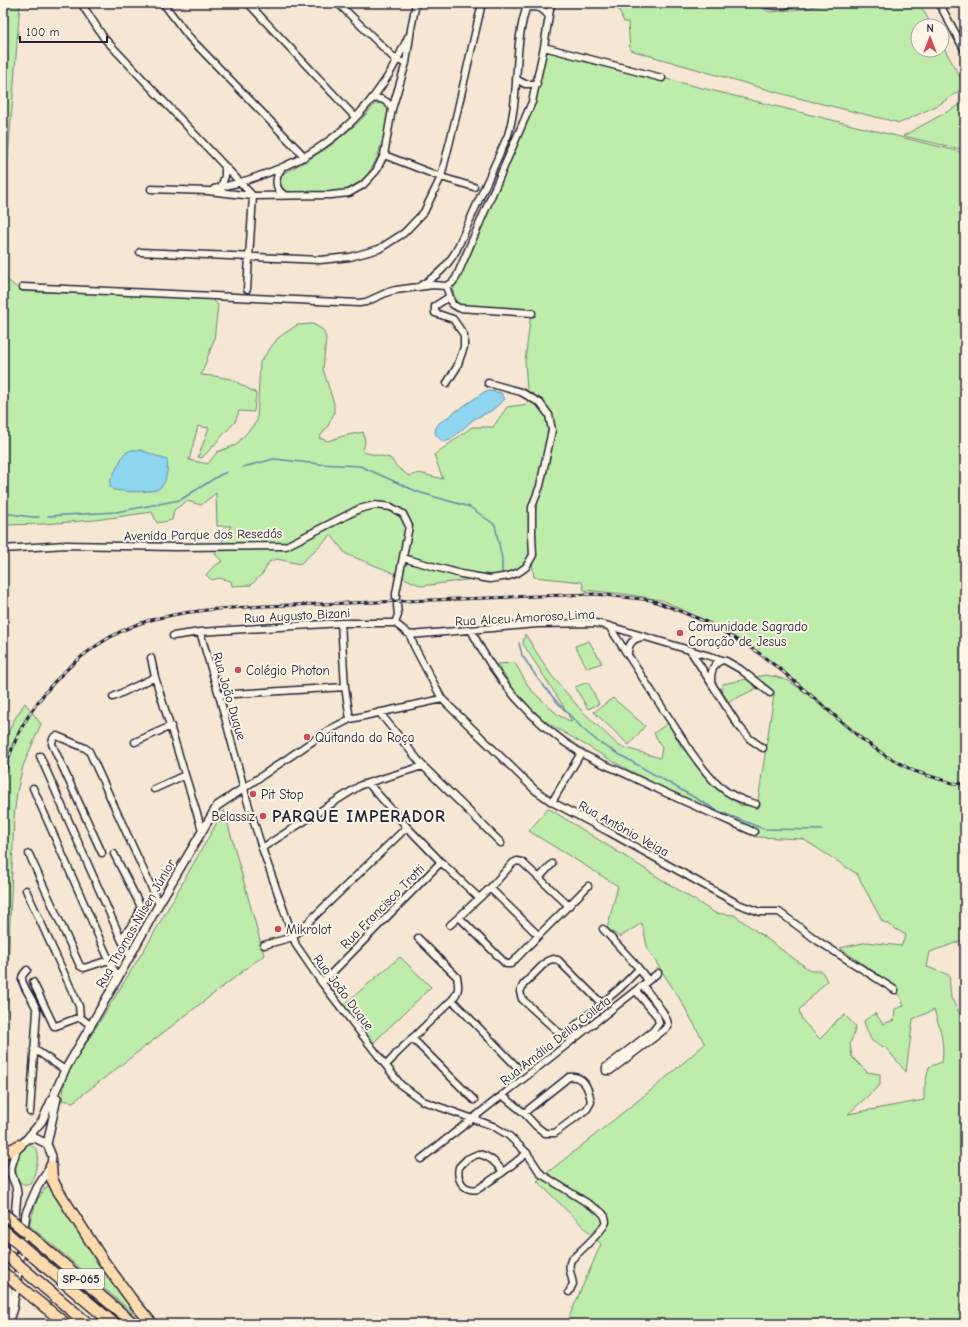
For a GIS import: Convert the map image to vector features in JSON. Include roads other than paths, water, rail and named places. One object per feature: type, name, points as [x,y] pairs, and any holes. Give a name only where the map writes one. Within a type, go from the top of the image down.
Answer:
[{"type":"highway","points":[[3,1154],[23,1142]]},
{"type":"highway","points":[[51,1166],[52,1179],[57,1189],[102,1259],[132,1300],[152,1324]]},
{"type":"highway","name":"SP-065","points":[[3,1213],[134,1324]]},
{"type":"highway","name":"SP-065","points":[[3,1230],[114,1324]]},
{"type":"highway","name":"SP-065","points":[[3,1252],[88,1324]]},
{"type":"highway","points":[[3,1272],[66,1324]]},
{"type":"highway","points":[[35,1298],[37,1306],[57,1324]]},
{"type":"street","points":[[81,3],[104,38],[253,196],[247,289]]},
{"type":"street","points":[[163,3],[189,37],[305,157]]},
{"type":"street","points":[[248,3],[355,117]]},
{"type":"street","points":[[338,3],[396,60],[406,63]]},
{"type":"street","points":[[151,189],[208,191],[253,196],[331,195],[349,193],[364,185],[376,171],[384,155],[392,109],[406,63],[416,3]]},
{"type":"street","points":[[140,252],[320,260],[350,257],[379,249],[404,233],[424,212],[441,177],[482,3]]},
{"type":"street","points":[[23,287],[359,303],[366,302],[396,290],[433,285],[446,286],[452,283],[456,278],[532,102],[544,47],[551,3]]},
{"type":"street","points":[[764,3],[769,5],[784,6],[797,3]]},
{"type":"street","points":[[939,3],[965,51]]},
{"type":"street","points":[[417,288],[436,276],[447,266],[456,251],[508,135],[513,120],[516,102],[516,79],[520,37],[527,5],[540,7],[549,16]]},
{"type":"street","points":[[208,191],[240,183],[281,169],[305,157],[328,142],[355,117],[385,82],[410,33]]},
{"type":"street","points":[[544,47],[662,78]]},
{"type":"street","points":[[516,79],[525,84],[536,84]]},
{"type":"street","points":[[372,99],[378,98],[384,100],[392,109]]},
{"type":"street","points":[[384,155],[441,177],[474,187]]},
{"type":"street","points":[[221,188],[225,176],[225,167]]},
{"type":"street","points":[[281,169],[277,176],[276,183],[279,190],[284,195]]},
{"type":"street","points":[[446,286],[452,304],[459,308],[532,313]]},
{"type":"street","points":[[447,383],[457,367],[464,347],[464,335],[453,319],[434,313],[434,306],[449,297]]},
{"type":"street","points":[[403,558],[461,574],[490,579],[509,576],[519,572],[526,567],[533,555],[532,507],[540,486],[552,430],[549,415],[540,403],[521,392],[488,383]]},
{"type":"street","name":"Avenida Parque dos Resedás","points":[[3,548],[66,545],[176,547],[286,546],[359,508],[375,505],[391,507],[403,514],[409,526],[396,597]]},
{"type":"street","points":[[397,605],[398,615],[395,623],[410,634]]},
{"type":"street","points":[[341,623],[345,687],[350,719]]},
{"type":"street","name":"Rua Augusto Bizani","points":[[173,636],[200,632],[341,623],[395,623]]},
{"type":"street","name":"Rua Alceu Amoroso Lima","points":[[410,634],[538,624],[600,624],[723,660],[740,669],[770,693]]},
{"type":"street","points":[[609,626],[691,752],[713,781],[732,796],[743,801],[756,804]]},
{"type":"street","points":[[471,630],[494,670],[536,718],[557,736],[581,753],[754,832]]},
{"type":"street","name":"Rua João Duque","points":[[200,632],[262,848],[296,945],[322,982],[401,1085],[422,1101],[473,1118],[493,1126],[508,1135],[527,1154],[538,1170],[547,1178],[604,1214],[606,1219],[604,1228],[569,1263],[573,1284],[569,1292]]},
{"type":"street","name":"Rua Antônio Veiga","points":[[410,634],[414,646],[442,699],[534,790],[552,802],[738,904],[760,912],[779,912],[818,941],[895,990]]},
{"type":"street","points":[[628,655],[629,644],[639,637],[646,637]]},
{"type":"street","points":[[690,650],[738,725],[750,739],[762,748]]},
{"type":"street","points":[[151,658],[155,676],[202,830]]},
{"type":"street","points":[[711,682],[713,668],[723,660]]},
{"type":"street","points":[[113,697],[155,676]]},
{"type":"street","points":[[219,695],[345,687]]},
{"type":"street","points":[[244,788],[328,730],[350,719],[442,699]]},
{"type":"street","points":[[380,712],[423,766],[501,843]]},
{"type":"street","points":[[134,742],[171,726]]},
{"type":"street","points":[[102,853],[52,744],[52,739],[54,737],[57,736],[86,748],[89,751],[159,904]]},
{"type":"street","points":[[552,802],[581,753]]},
{"type":"street","points":[[40,756],[130,957]]},
{"type":"street","points":[[262,848],[361,785],[423,766]]},
{"type":"street","points":[[154,789],[185,775]]},
{"type":"street","points":[[368,783],[407,827],[479,898]]},
{"type":"street","points":[[33,788],[118,978]]},
{"type":"street","name":"Rua Thomas Nilsen Júnior","points":[[7,1324],[17,1194],[16,1186],[11,1174],[12,1160],[23,1142],[42,1121],[65,1070],[202,830],[217,806],[244,788]]},
{"type":"street","points":[[264,945],[293,937],[407,827]]},
{"type":"street","points":[[29,854],[80,966],[84,968],[110,960]]},
{"type":"street","points":[[114,854],[140,905],[138,916],[121,939]]},
{"type":"street","points":[[450,925],[517,861],[522,862],[569,906]]},
{"type":"street","name":"Rua Francisco Trotti","points":[[322,982],[441,862]]},
{"type":"street","points":[[539,878],[552,864]]},
{"type":"street","points":[[459,917],[506,964],[511,964],[588,886]]},
{"type":"street","points":[[490,888],[538,935]]},
{"type":"street","points":[[26,890],[78,1006],[80,1017],[90,1025]]},
{"type":"street","points":[[603,929],[647,978],[645,983],[665,1016],[668,1024],[668,1027],[610,1071],[606,1072],[606,1067],[653,1032],[659,1023],[657,1016],[636,991]]},
{"type":"street","points":[[384,1063],[392,1060],[396,1054],[457,994],[459,986],[457,977],[418,938]]},
{"type":"street","points":[[602,1003],[558,960],[553,959],[547,961],[523,985],[520,992],[522,999],[562,1034],[568,1032],[620,988],[640,969]]},
{"type":"street","points":[[27,970],[22,976],[22,981],[37,1011],[30,1112]]},
{"type":"street","name":"Rua Amália Della Colleta","points":[[421,1159],[658,973]]},
{"type":"street","points":[[32,982],[54,1026],[80,1017]]},
{"type":"street","points":[[452,1000],[517,1067]]},
{"type":"street","points":[[412,1038],[474,1100]]},
{"type":"street","points":[[34,1049],[65,1070]]},
{"type":"street","points":[[502,1095],[545,1133],[555,1133],[587,1109],[591,1102],[590,1091],[583,1080],[578,1077],[569,1077],[524,1113]]},
{"type":"street","name":"Rua Thomas Nilsen Júnior","points":[[51,1166],[52,1156],[47,1144],[61,1080]]},
{"type":"street","points":[[23,1142],[35,1138],[47,1144]]},
{"type":"street","points":[[503,1172],[488,1156],[478,1154],[463,1162],[457,1172],[458,1177],[464,1187],[473,1190],[481,1188],[503,1172],[527,1154]]},
{"type":"street","points":[[7,1324],[13,1308],[26,1213],[37,1188],[51,1166]]},
{"type":"water","points":[[492,391],[501,393],[505,399],[491,411],[474,419],[450,440],[443,442],[436,435],[435,431],[439,423],[484,392]]},
{"type":"water","points":[[131,450],[141,450],[167,460],[166,475],[160,488],[152,491],[131,492],[114,490],[110,487],[110,481],[124,454]]},
{"type":"waterway","points":[[243,467],[274,459],[320,464],[360,466],[418,492],[470,507],[495,525],[502,559],[502,574]]},
{"type":"waterway","points":[[48,516],[116,512],[180,500],[227,472]]},
{"type":"waterway","points":[[3,513],[39,517]]},
{"type":"waterway","points":[[519,643],[522,655],[538,679],[557,702],[583,729],[601,744],[718,811],[764,829],[822,830]]},
{"type":"railway","points":[[3,782],[10,755],[21,729],[36,705],[54,682],[75,662],[98,645],[122,631],[147,621],[176,614],[206,610],[265,606],[594,594],[651,600],[706,622],[756,651],[781,670],[863,740],[886,756],[914,771],[952,783],[965,784]]},
{"type":"place","name":"Comunidade Sagrado Coração de Jesus","points":[[680,633]]},
{"type":"place","name":"Colégio Photon","points":[[238,670]]},
{"type":"place","name":"Quitanda da Roça","points":[[307,737]]},
{"type":"place","name":"Pit Stop","points":[[253,794]]},
{"type":"place","name":"Belassiz","points":[[263,816]]},
{"type":"place","name":"Mikrolot","points":[[278,929]]},
{"type":"district","name":"PARQUE IMPERADOR","points":[[359,816]]}]
